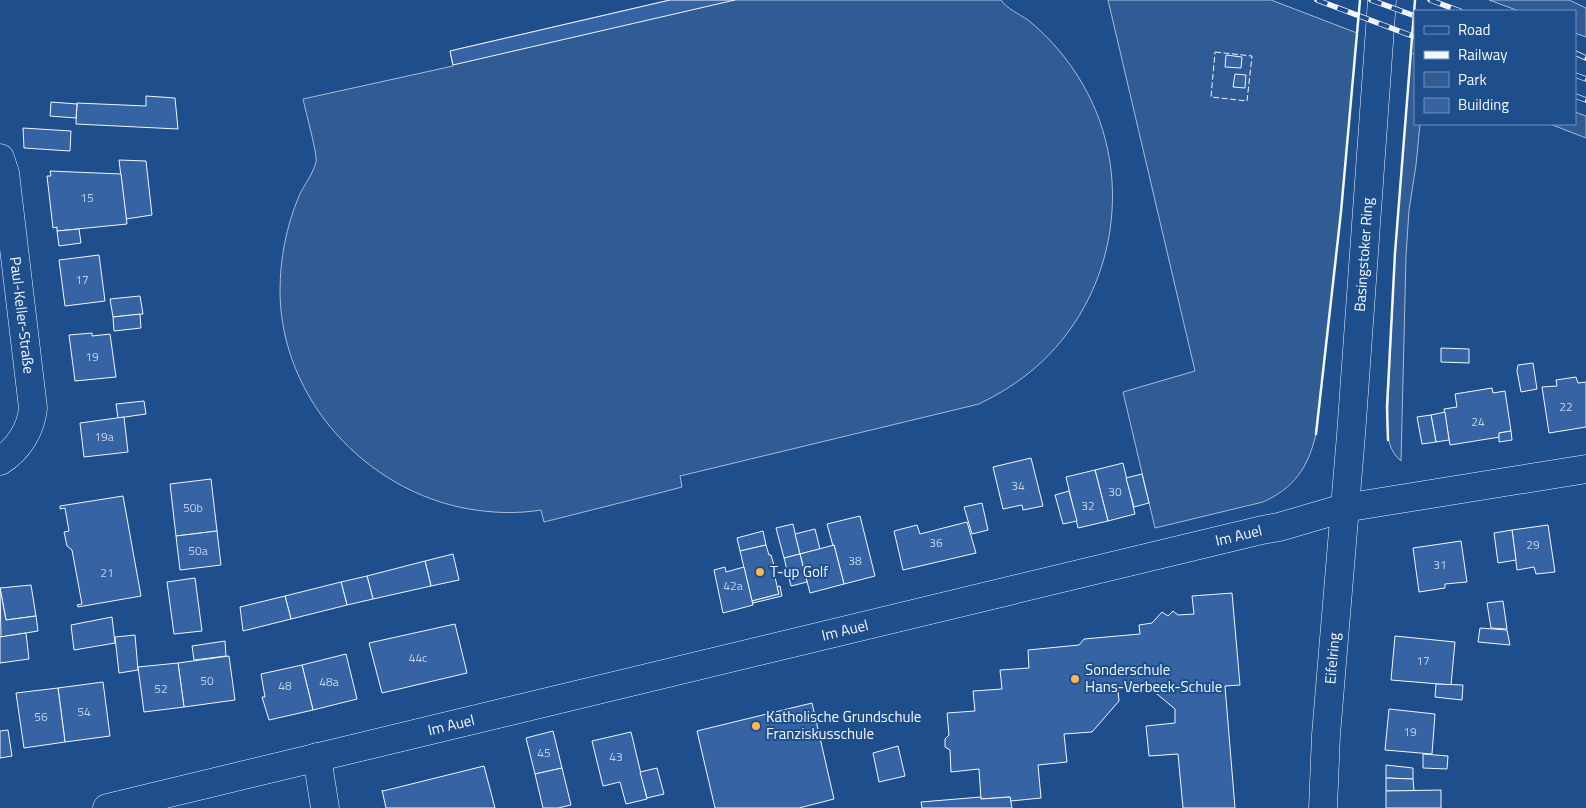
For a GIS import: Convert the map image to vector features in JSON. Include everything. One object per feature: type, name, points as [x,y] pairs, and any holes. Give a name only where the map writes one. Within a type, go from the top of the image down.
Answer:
[{"type":"street","name":"Basingstoker Ring","points":[[1344,508],[1353,416],[1382,0]]},
{"type":"street","name":"Paul-Keller-Straße","points":[[0,158],[5,172],[33,408],[32,418],[21,441],[0,461]]},
{"type":"street","name":"Im Auel","points":[[107,808],[1279,527],[1344,508],[1586,469]]},
{"type":"street","name":"Eifelring","points":[[1323,808],[1326,735],[1344,508]]},
{"type":"street","points":[[317,757],[325,808]]},
{"type":"green space","points":[[670,0],[1001,0],[1009,8],[1028,20],[1058,49],[1082,83],[1100,121],[1110,160],[1112,200],[1108,240],[1097,279],[1079,315],[1055,348],[1025,376],[979,404],[680,476],[682,487],[544,522],[541,510],[505,512],[469,509],[431,499],[396,483],[364,461],[336,434],[313,403],[295,369],[284,331],[280,292],[281,267],[285,243],[294,208],[316,162],[303,99],[453,66],[450,51]]},
{"type":"green space","points":[[1108,0],[1271,0],[1357,33],[1341,212],[1316,434],[1309,457],[1304,467],[1291,483],[1263,502],[1155,528],[1123,392],[1195,371]]},
{"type":"green space","points":[[1489,0],[1569,0],[1586,8],[1586,37],[1576,33],[1576,10],[1516,10]]},
{"type":"green space","points":[[1411,53],[1414,54],[1414,125],[1420,125],[1409,210],[1406,256],[1401,461],[1392,449],[1387,424],[1395,253]]},
{"type":"green space","points":[[1576,112],[1586,116],[1586,138],[1553,125],[1576,125]]},
{"type":"building","points":[[670,0],[735,0],[453,65],[450,51]]},
{"type":"building","points":[[1226,55],[1242,57],[1241,68],[1225,67]]},
{"type":"building","points":[[1235,74],[1246,75],[1245,88],[1233,87]]},
{"type":"building","points":[[146,96],[175,98],[178,129],[76,124],[77,103],[146,106]]},
{"type":"building","points":[[51,102],[77,104],[76,118],[50,116]]},
{"type":"building","points":[[23,128],[71,131],[70,151],[24,148]]},
{"type":"building","points":[[119,160],[146,161],[152,215],[126,219]]},
{"type":"building","points":[[50,171],[121,174],[127,224],[57,231],[57,227],[53,228],[47,176],[51,176]]},
{"type":"building","points":[[79,229],[81,243],[59,246],[57,231]]},
{"type":"building","points":[[99,255],[105,301],[65,306],[59,260]]},
{"type":"building","points":[[140,296],[143,314],[113,317],[110,299]]},
{"type":"building","points":[[140,314],[141,328],[114,331],[113,317]]},
{"type":"building","points":[[92,333],[92,336],[110,334],[116,377],[75,381],[69,335]]},
{"type":"building","points":[[1441,348],[1469,349],[1469,363],[1441,362]]},
{"type":"building","points":[[1533,363],[1537,389],[1521,392],[1517,371],[1518,365]]},
{"type":"building","points":[[1576,377],[1578,383],[1586,382],[1586,427],[1549,433],[1542,387],[1557,386],[1556,380]]},
{"type":"building","points":[[1492,388],[1493,393],[1505,391],[1511,431],[1499,433],[1500,437],[1450,445],[1444,409],[1457,407],[1455,394]]},
{"type":"building","points":[[144,401],[146,414],[118,418],[116,404]]},
{"type":"building","points":[[1445,412],[1449,440],[1436,442],[1431,415]]},
{"type":"building","points":[[1431,415],[1436,442],[1422,444],[1417,417]]},
{"type":"building","points":[[124,417],[128,452],[84,457],[80,423]]},
{"type":"building","points":[[1511,431],[1512,440],[1499,442],[1499,433]]},
{"type":"building","points":[[1031,458],[1043,506],[1023,510],[1022,505],[1003,509],[993,467]]},
{"type":"building","points":[[1123,463],[1135,514],[1108,521],[1095,470]]},
{"type":"building","points":[[1095,470],[1108,521],[1078,528],[1066,477]]},
{"type":"building","points":[[1142,474],[1149,503],[1134,507],[1126,478]]},
{"type":"building","points":[[211,479],[217,531],[176,536],[170,484]]},
{"type":"building","points":[[1069,491],[1077,521],[1063,524],[1055,495]]},
{"type":"building","points":[[123,496],[141,596],[78,607],[77,605],[82,604],[72,550],[67,546],[64,532],[69,531],[65,508],[60,509],[60,506]]},
{"type":"building","points":[[982,503],[988,530],[972,534],[964,507]]},
{"type":"building","points":[[860,516],[875,576],[844,584],[827,524]]},
{"type":"building","points":[[967,522],[976,553],[903,570],[894,531],[917,525],[920,534]]},
{"type":"building","points":[[793,524],[800,554],[784,558],[776,528]]},
{"type":"building","points":[[1548,525],[1555,572],[1536,574],[1534,567],[1517,570],[1512,530]]},
{"type":"building","points":[[815,529],[820,549],[800,554],[795,534]]},
{"type":"building","points":[[1512,530],[1516,560],[1498,563],[1494,533]]},
{"type":"building","points":[[217,531],[221,565],[180,570],[176,536]]},
{"type":"building","points":[[763,531],[766,545],[740,551],[737,538]]},
{"type":"building","points":[[1461,541],[1467,582],[1445,584],[1445,588],[1419,592],[1413,548]]},
{"type":"building","points":[[766,545],[775,569],[773,569],[779,594],[752,601],[740,551]]},
{"type":"building","points":[[834,545],[844,584],[810,593],[800,554]]},
{"type":"building","points":[[453,554],[459,580],[431,586],[425,561]]},
{"type":"building","points":[[800,554],[807,582],[791,586],[784,558]]},
{"type":"building","points":[[425,561],[431,586],[373,599],[367,576]]},
{"type":"building","points":[[725,567],[726,572],[744,567],[753,605],[723,613],[714,570]]},
{"type":"building","points":[[367,576],[373,599],[347,605],[341,582]]},
{"type":"building","points":[[195,578],[202,631],[174,634],[167,582]]},
{"type":"building","points":[[341,582],[347,605],[291,619],[285,596]]},
{"type":"building","points":[[31,585],[36,616],[6,620],[0,588]]},
{"type":"building","points":[[780,586],[782,596],[753,603],[752,601],[779,594],[777,587]]},
{"type":"building","points":[[0,588],[6,620],[36,616],[38,631],[1,637]]},
{"type":"building","points":[[1232,593],[1240,685],[1225,686],[1235,808],[1183,808],[1178,754],[1149,756],[1146,726],[1175,723],[1175,709],[1145,684],[1122,686],[1118,691],[1119,701],[1092,732],[1064,734],[1067,762],[1038,765],[1041,798],[1011,801],[1010,797],[981,799],[979,769],[951,772],[950,750],[945,747],[945,739],[949,735],[947,713],[975,711],[973,691],[1002,689],[1000,670],[1029,668],[1028,650],[1079,645],[1084,639],[1140,634],[1139,625],[1152,623],[1162,612],[1168,616],[1173,611],[1178,615],[1194,614],[1192,596]]},
{"type":"building","points":[[285,596],[291,619],[243,631],[240,607]]},
{"type":"building","points":[[1503,601],[1507,629],[1491,628],[1487,603]]},
{"type":"building","points":[[112,617],[115,643],[74,650],[71,625]]},
{"type":"building","points":[[455,624],[467,673],[382,693],[369,643]]},
{"type":"building","points":[[1480,628],[1507,630],[1510,645],[1478,642]]},
{"type":"building","points":[[26,633],[29,659],[0,663],[0,637]]},
{"type":"building","points":[[135,635],[138,670],[119,673],[115,637]]},
{"type":"building","points":[[1395,636],[1455,642],[1451,685],[1391,680]]},
{"type":"building","points":[[225,641],[226,656],[194,660],[192,646]]},
{"type":"building","points":[[346,654],[357,699],[313,710],[302,665]]},
{"type":"building","points":[[229,656],[235,700],[184,707],[178,663]]},
{"type":"building","points":[[178,663],[184,707],[144,712],[138,667]]},
{"type":"building","points":[[302,665],[313,710],[269,720],[262,697],[265,697],[261,674]]},
{"type":"building","points":[[103,682],[110,736],[65,742],[58,688]]},
{"type":"building","points":[[1436,684],[1463,685],[1462,700],[1435,697]]},
{"type":"building","points":[[58,688],[65,742],[24,748],[16,693]]},
{"type":"building","points":[[812,703],[834,799],[799,808],[715,808],[697,731]]},
{"type":"building","points":[[1389,709],[1435,714],[1432,754],[1385,750]]},
{"type":"building","points":[[8,730],[12,756],[0,758],[0,731]]},
{"type":"building","points":[[553,731],[562,768],[535,774],[526,738]]},
{"type":"building","points":[[631,732],[647,799],[626,804],[620,782],[603,786],[592,741]]},
{"type":"building","points":[[898,746],[905,776],[879,782],[873,753]]},
{"type":"building","points":[[1423,754],[1448,756],[1447,769],[1423,768]]},
{"type":"building","points":[[1386,765],[1413,768],[1413,779],[1386,778]]},
{"type":"building","points":[[484,766],[495,808],[386,808],[382,790]]},
{"type":"building","points":[[562,768],[571,805],[558,808],[543,808],[535,774]]},
{"type":"building","points":[[657,768],[664,794],[647,798],[640,772]]},
{"type":"building","points":[[1386,778],[1413,779],[1414,791],[1386,791]]},
{"type":"building","points":[[1441,790],[1441,808],[1386,808],[1386,791]]},
{"type":"building","points":[[981,797],[981,799],[1010,797],[1012,808],[922,808],[921,802]]},
{"type":"railway","points":[[1317,0],[1414,37]]},
{"type":"railway","points":[[1371,0],[1414,16]]},
{"type":"railway","points":[[1430,0],[1457,10]]},
{"type":"railway","points":[[1576,53],[1586,58]]},
{"type":"railway","points":[[1576,75],[1586,79]]},
{"type":"railway","points":[[1576,96],[1586,100]]},
{"type":"fence","points":[[1215,52],[1252,56],[1247,101],[1211,97],[1215,52]]},
{"type":"wall","points":[[1316,434],[1341,212],[1360,0]]},
{"type":"wall","points":[[1414,10],[1415,0]]},
{"type":"wall","points":[[1388,440],[1387,407],[1395,253],[1414,13]]},
{"type":"place","name":"T-up Golf","points":[[760,572]]},
{"type":"place","name":"Sonderschule Hans-Verbeek-Schule","points":[[1075,679]]},
{"type":"place","name":"Katholische Grundschule Franziskusschule","points":[[756,726]]}]
